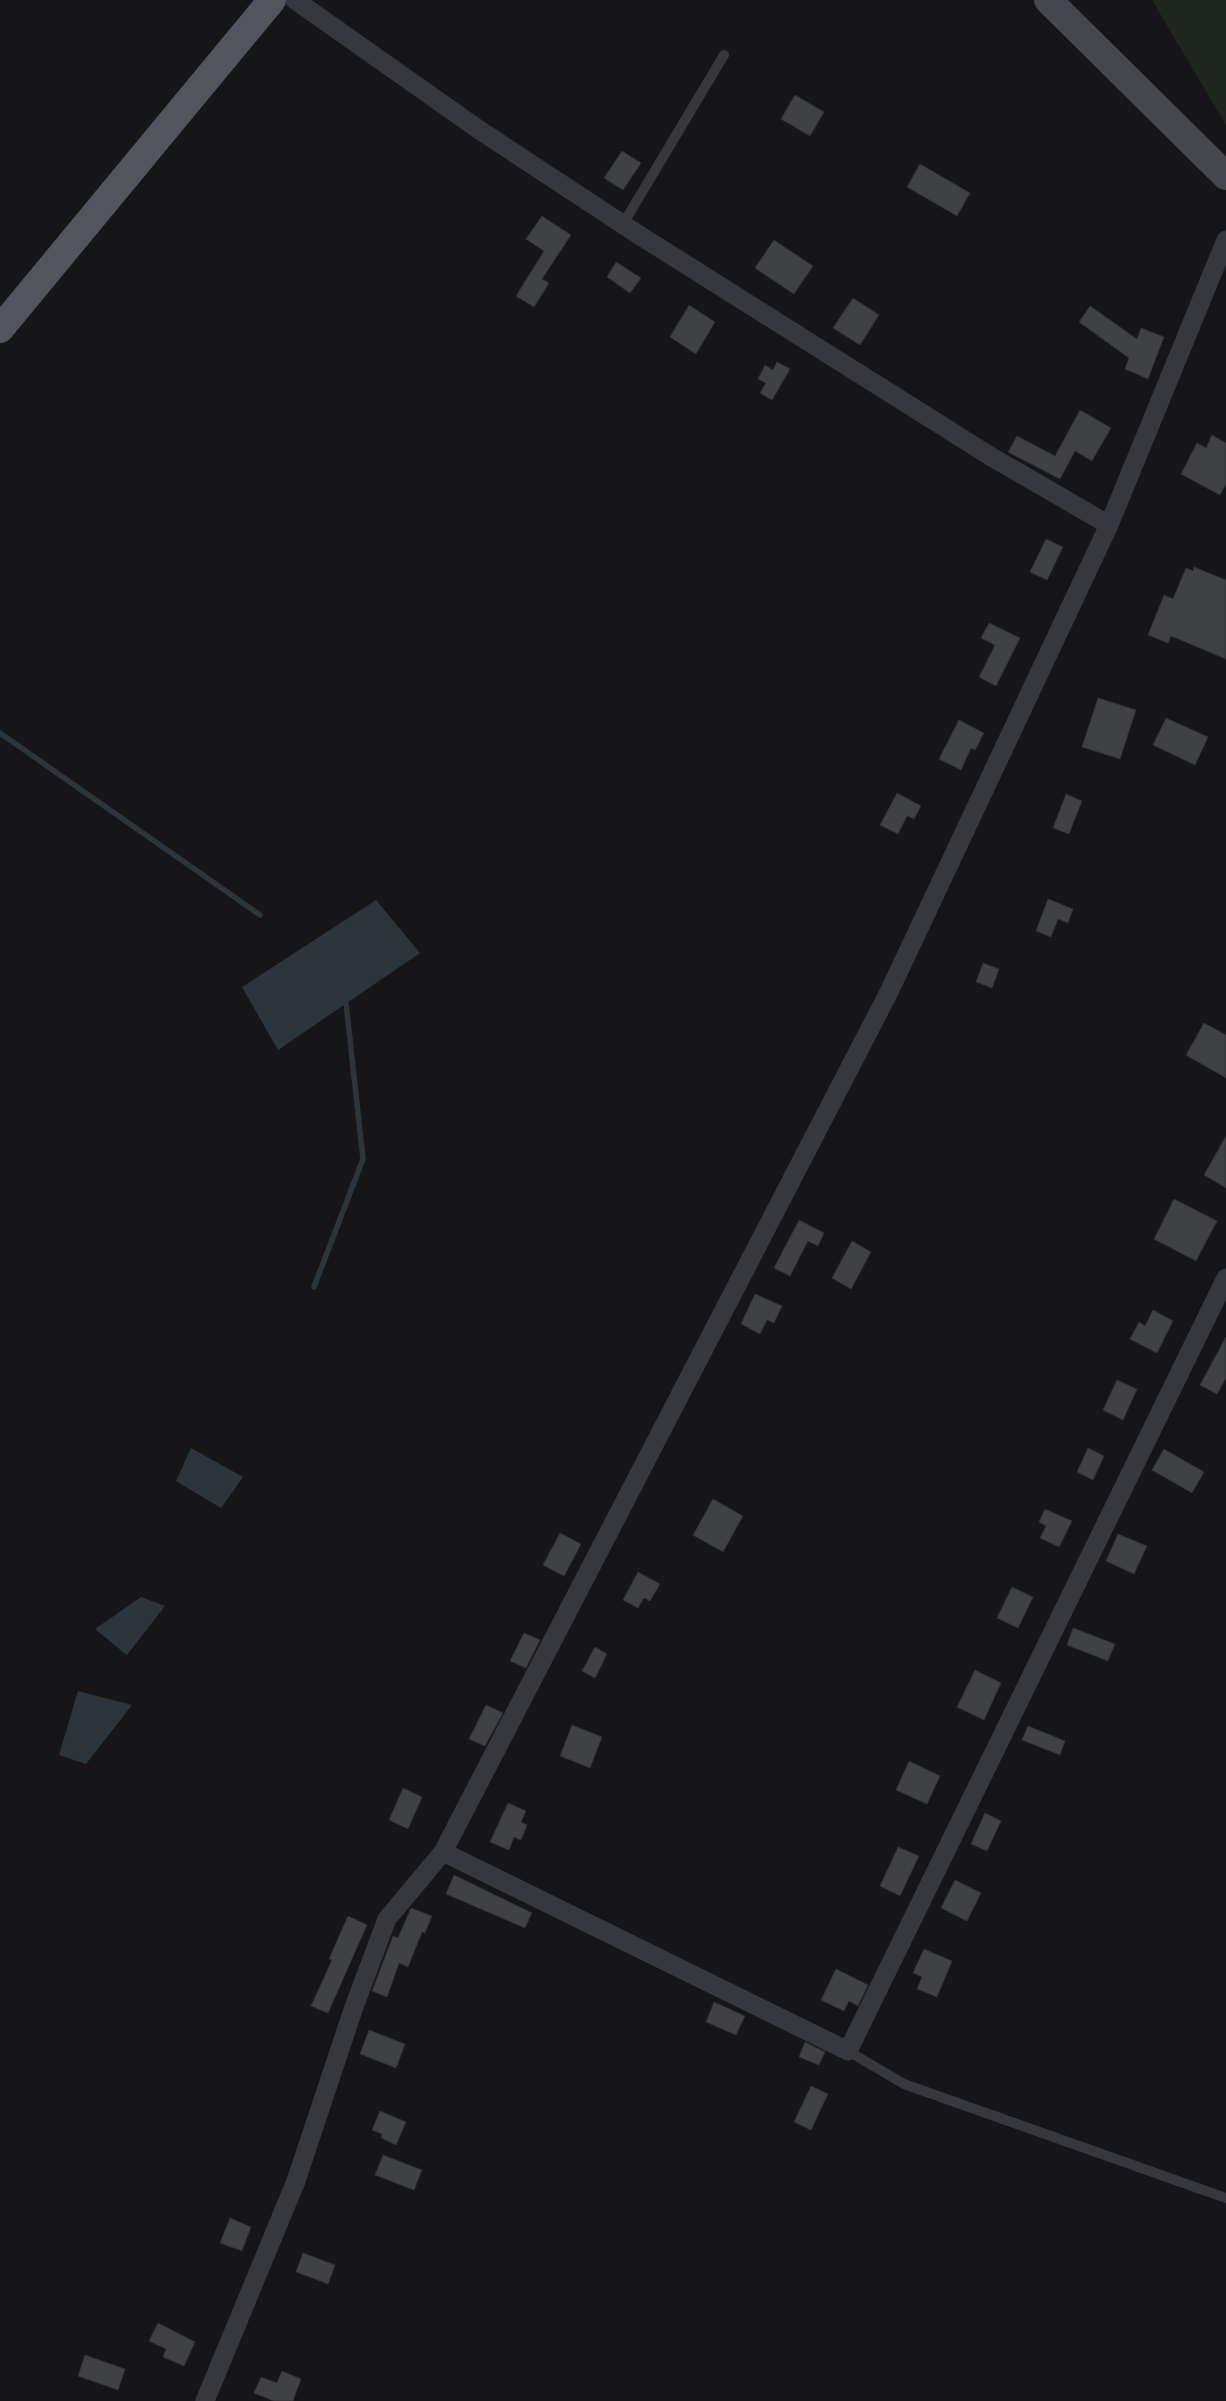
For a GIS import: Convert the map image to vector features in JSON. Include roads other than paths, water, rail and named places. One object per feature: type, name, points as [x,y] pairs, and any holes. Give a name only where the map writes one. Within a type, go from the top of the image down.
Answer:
[{"type":"main road","points":[[0,329],[272,0]]},
{"type":"street","points":[[295,0],[478,130],[623,224],[990,456],[1109,525]]},
{"type":"street","points":[[1048,0],[1226,176]]},
{"type":"street","points":[[205,2401],[296,2181],[354,2007],[387,1918],[442,1852],[889,992],[1109,525],[1226,240]]},
{"type":"street","points":[[442,1852],[848,2050],[1226,1278]]},
{"type":"lane","points":[[623,224],[724,55]]},
{"type":"lane","points":[[848,2050],[904,2084],[1226,2198]]},
{"type":"waterway","points":[[0,733],[260,915]]},
{"type":"waterway","points":[[314,1287],[363,1159],[346,1003],[342,999]]}]
